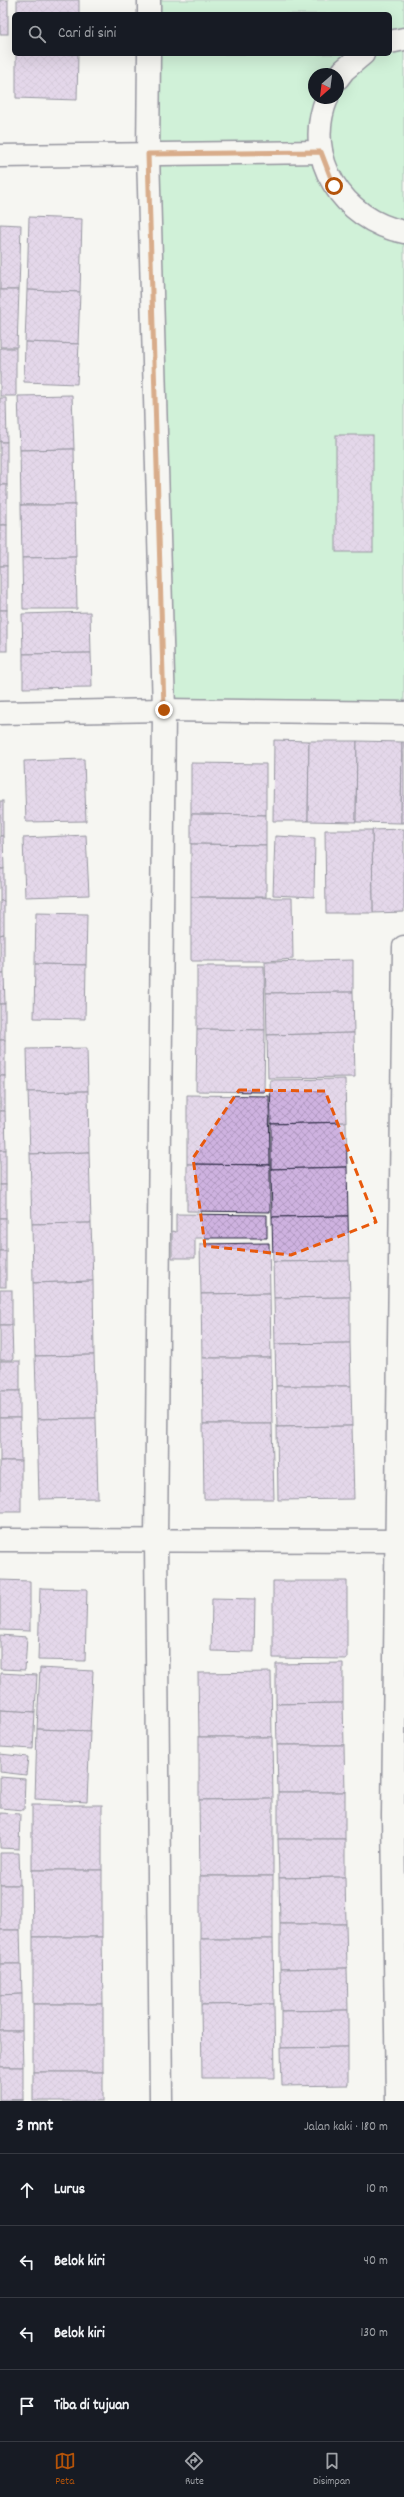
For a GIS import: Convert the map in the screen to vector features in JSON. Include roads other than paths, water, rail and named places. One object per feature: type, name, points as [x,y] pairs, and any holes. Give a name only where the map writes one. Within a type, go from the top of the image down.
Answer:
[{"type":"street","points":[[149,0],[149,12]]},
{"type":"street","points":[[392,42],[404,39]]},
{"type":"street","points":[[148,56],[148,154],[164,710],[156,1540],[161,2101]]},
{"type":"street","points":[[344,70],[361,56]]},
{"type":"street","points":[[325,104],[319,130],[321,152],[326,170],[345,201],[374,223],[404,232]]},
{"type":"street","points":[[0,156],[321,152]]},
{"type":"street","points":[[0,713],[164,710],[404,713]]},
{"type":"street","points":[[396,2101],[393,1815],[400,1541],[404,947]]},
{"type":"street","points":[[0,1540],[400,1541]]}]
